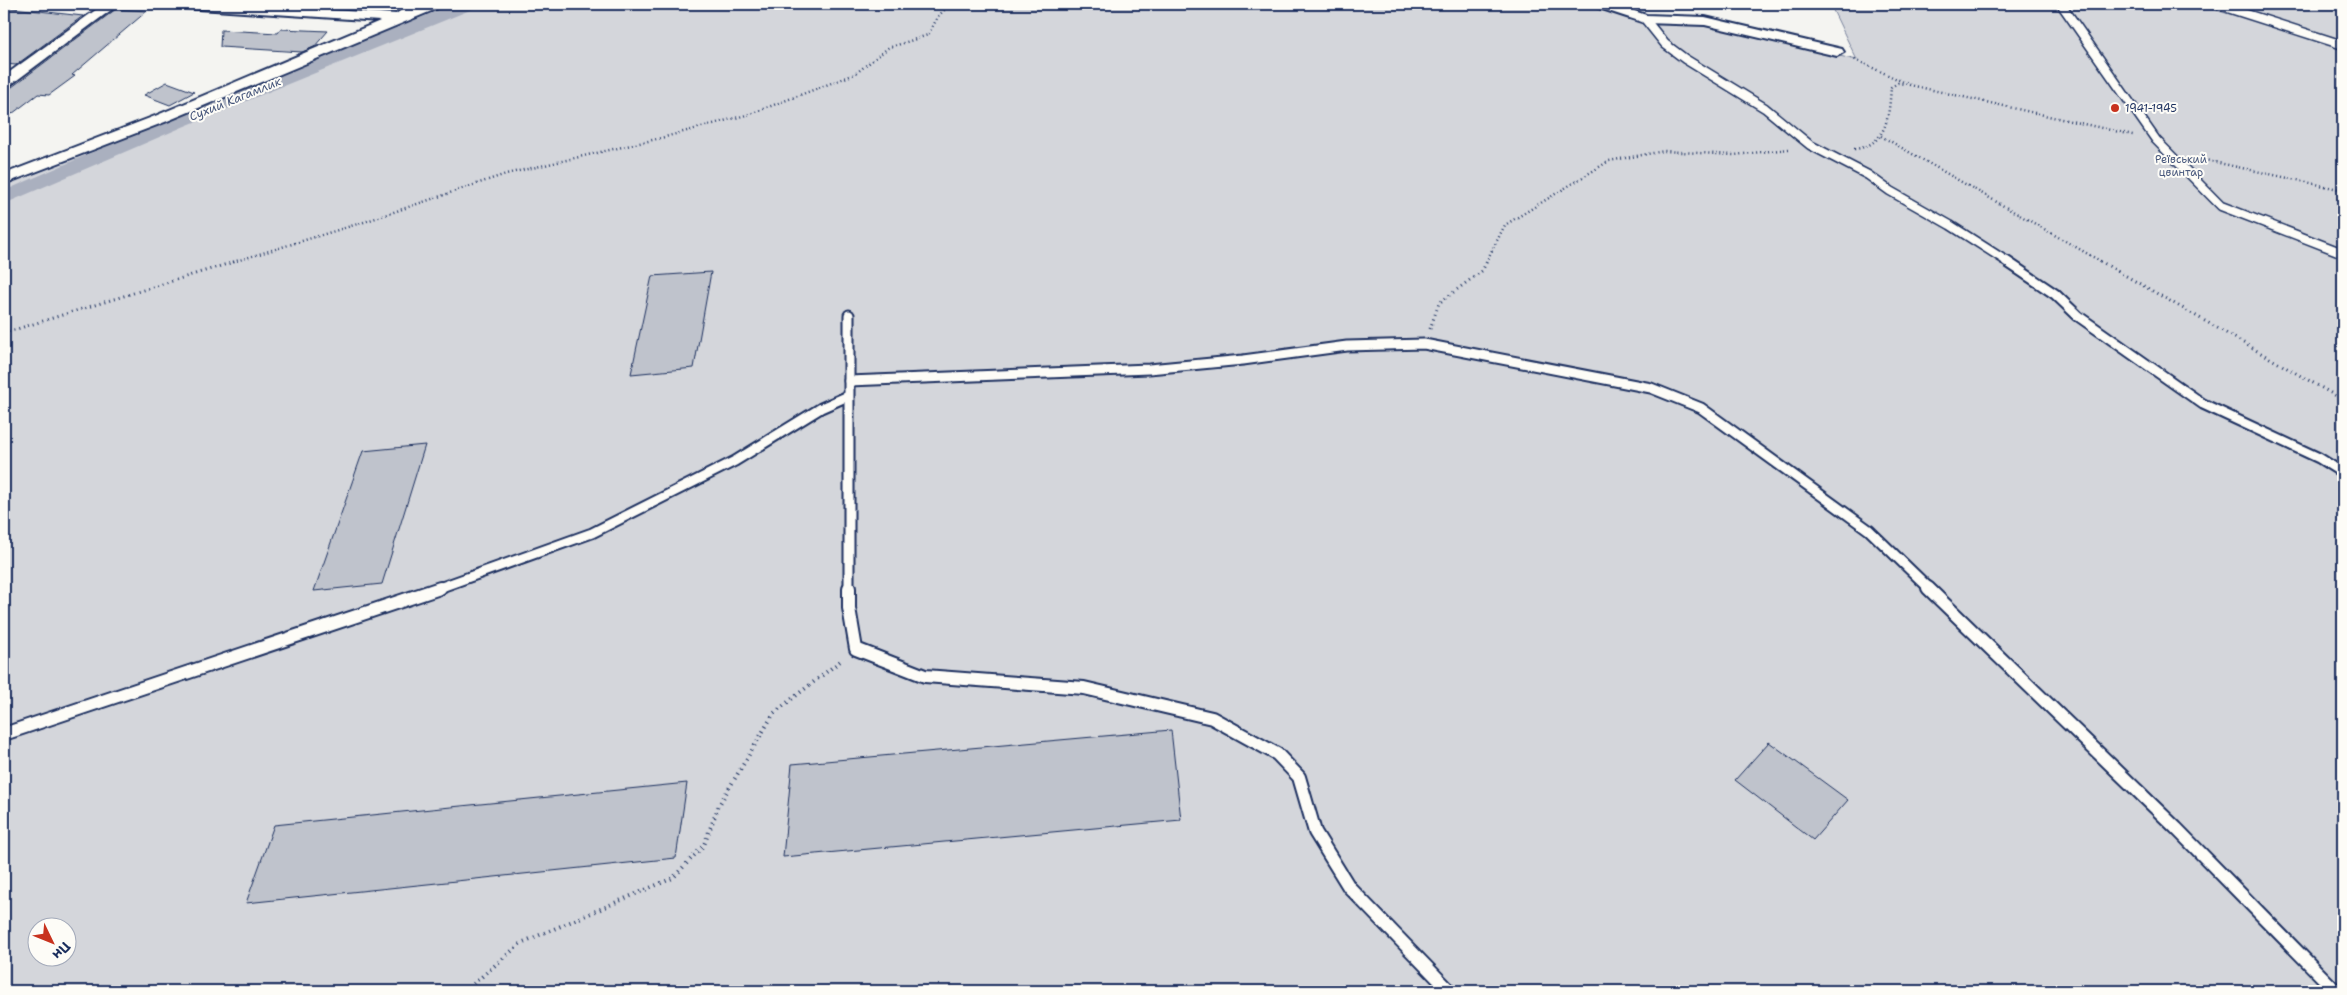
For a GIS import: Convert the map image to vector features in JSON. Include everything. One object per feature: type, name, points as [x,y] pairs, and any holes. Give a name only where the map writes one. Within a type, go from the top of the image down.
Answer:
[{"type":"street","points":[[4,84],[112,4]]},
{"type":"street","points":[[185,4],[399,18],[419,4]]},
{"type":"street","points":[[4,179],[160,118],[436,4]]},
{"type":"street","points":[[1601,4],[1645,19],[1705,21],[1837,52]]},
{"type":"street","points":[[1705,4],[1705,21]]},
{"type":"lane","points":[[2061,4],[2156,140],[2221,206],[2343,253]]},
{"type":"lane","points":[[2215,4],[2343,45]]},
{"type":"lane","points":[[1645,19],[1665,44],[1685,59],[1766,108],[1810,145],[1868,175],[1890,191],[1950,225],[2020,270],[2055,294],[2078,316],[2110,340],[2204,404],[2319,458],[2343,473]]},
{"type":"lane","points":[[850,316],[848,396],[849,608],[856,649],[925,676],[1084,688],[1212,718],[1277,754],[1299,777],[1316,832],[1350,887],[1450,991]]},
{"type":"lane","points":[[849,381],[1149,369],[1243,360],[1347,346],[1424,344],[1651,388],[1700,408],[1745,438],[1787,472],[1869,530],[2176,828],[2336,991]]},
{"type":"lane","points":[[4,734],[360,616],[592,533],[735,462],[821,408],[848,396]]},
{"type":"path","points":[[4,333],[364,222],[506,174],[661,138],[750,114],[856,74],[888,48],[928,35],[939,15],[951,4]]},
{"type":"path","points":[[1837,52],[1910,85]]},
{"type":"path","points":[[1849,149],[1858,150],[1870,145],[1881,136],[1889,115],[1891,88],[1898,83],[2156,140]]},
{"type":"path","points":[[1881,136],[2343,400]]},
{"type":"path","points":[[1424,344],[1439,303],[1482,271],[1505,224],[1609,160],[1664,151],[1734,155],[1810,145]]},
{"type":"path","points":[[2166,151],[2343,190]]},
{"type":"path","points":[[465,991],[521,943],[672,878],[704,845],[719,805],[774,713],[856,649]]},
{"type":"green space","name":"Реївський цвинтар","points":[[446,4],[1581,4],[1619,13],[1717,28],[1857,60],[1830,4],[2343,4],[2343,991],[4,991],[4,184]]},
{"type":"building","points":[[4,7],[83,16],[16,65],[4,64]]},
{"type":"building","points":[[116,9],[147,11],[72,75],[75,76],[49,95],[38,94],[4,120],[4,93]]},
{"type":"building","points":[[281,29],[328,31],[314,47],[302,52],[220,47],[221,30],[278,33]]},
{"type":"building","points":[[167,82],[194,92],[170,105],[144,95]]},
{"type":"building","points":[[711,272],[694,368],[631,374],[652,276]]},
{"type":"building","points":[[425,445],[382,584],[314,591],[363,451]]},
{"type":"building","points":[[1171,730],[1181,820],[783,857],[792,764]]},
{"type":"building","points":[[1769,742],[1848,800],[1813,840],[1735,780]]},
{"type":"building","points":[[687,783],[676,858],[246,903],[274,825]]},
{"type":"waterway","name":"Сухий Кагамлик","points":[[4,198],[178,122],[469,4]]},
{"type":"place","name":"1941-1945","points":[[2115,108]]}]
